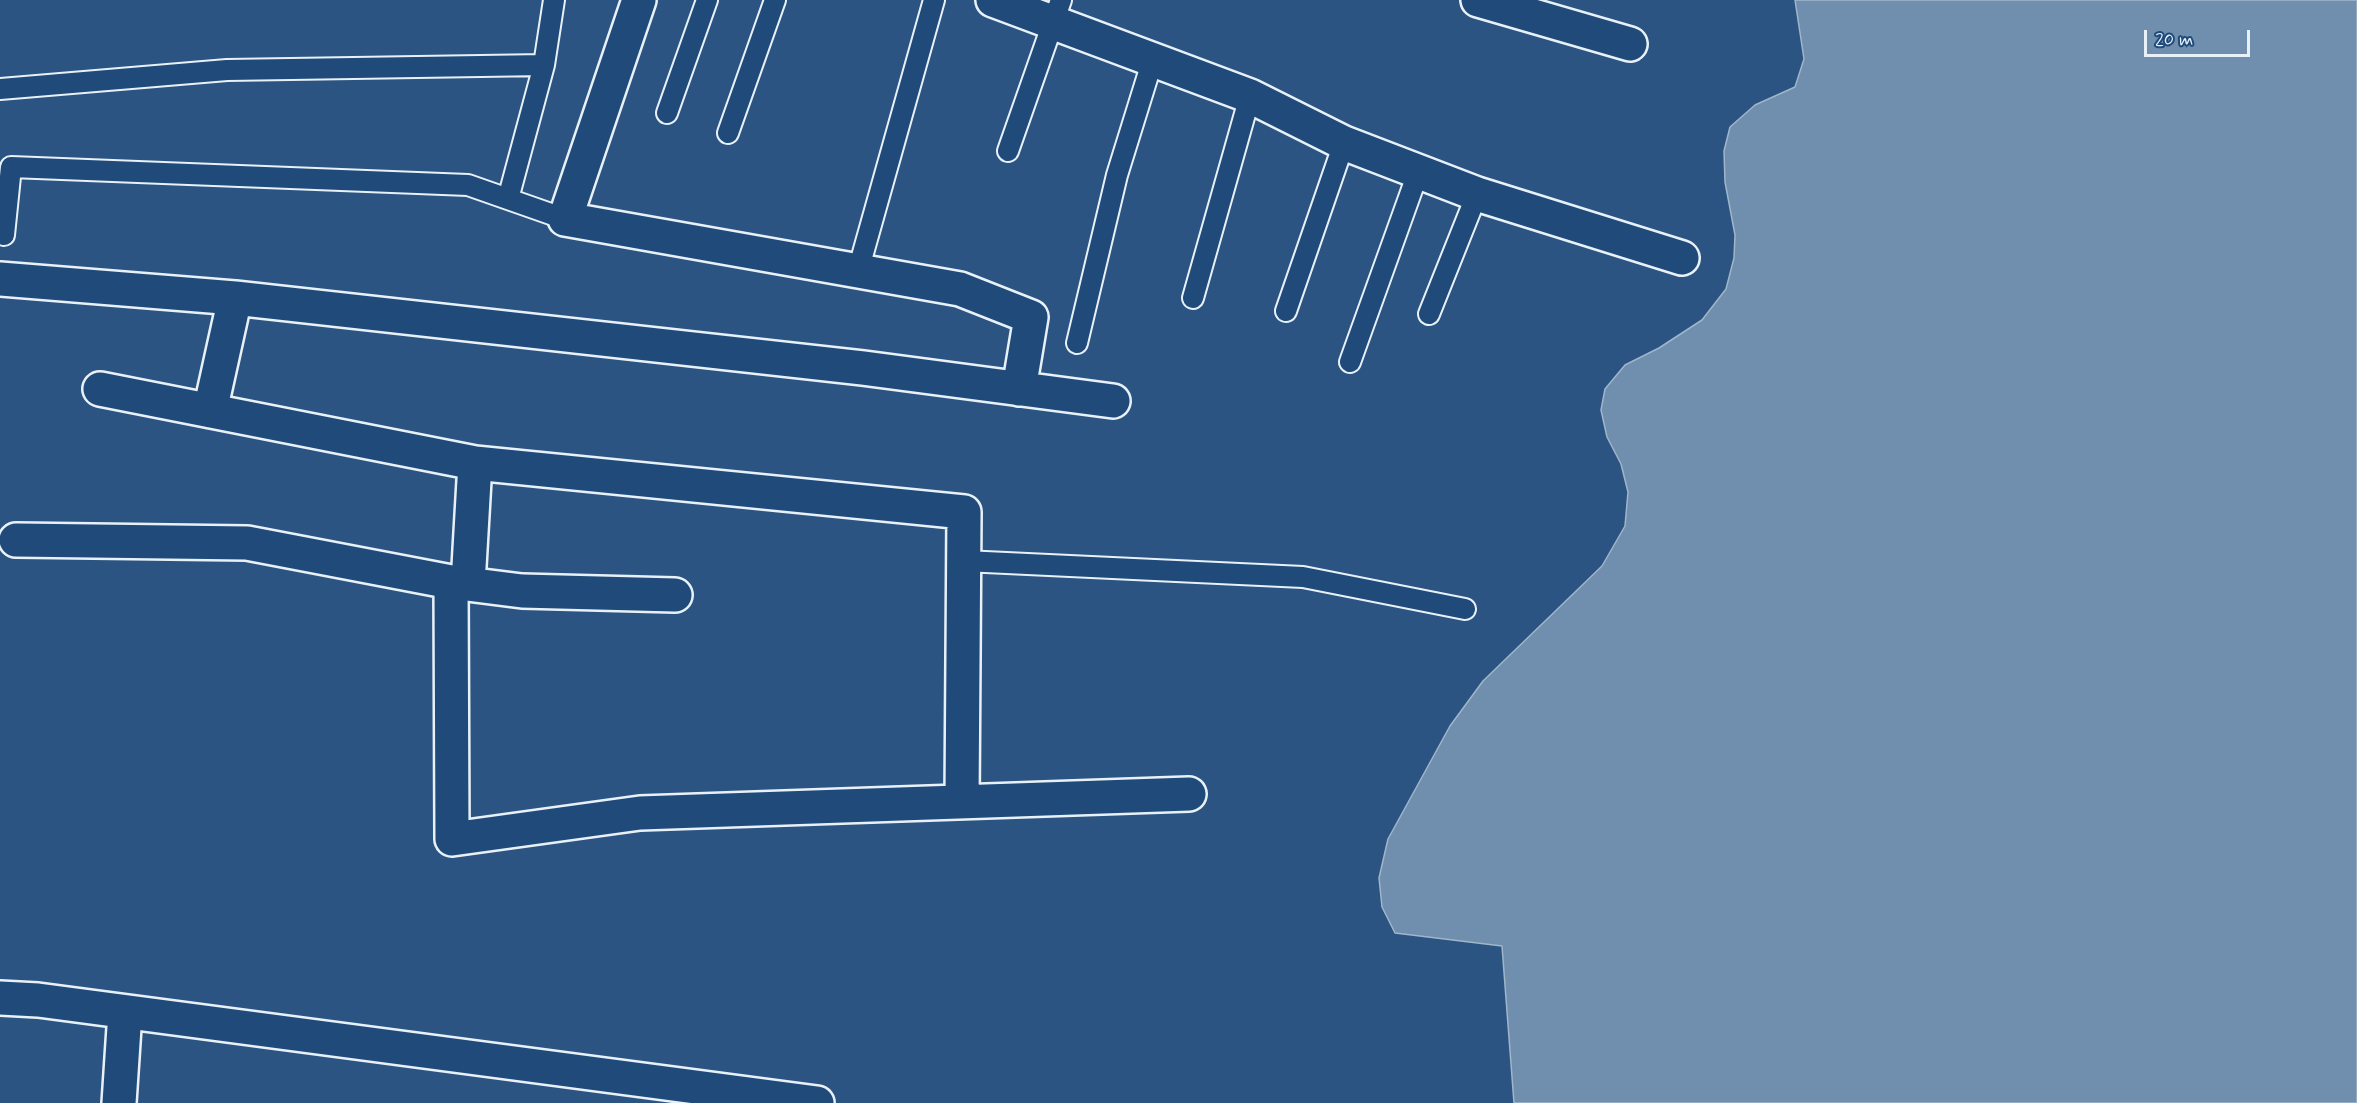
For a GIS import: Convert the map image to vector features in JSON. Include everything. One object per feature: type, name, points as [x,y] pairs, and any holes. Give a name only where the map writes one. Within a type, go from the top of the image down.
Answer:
[{"type":"street","points":[[639,0],[565,219],[960,289],[1031,317],[1020,389]]},
{"type":"street","points":[[993,0],[1057,11],[1153,59],[1250,96],[1344,143],[1477,194],[1682,258]]},
{"type":"street","points":[[1493,3],[1630,44]]},
{"type":"street","points":[[0,279],[235,298],[863,368],[1113,401]]},
{"type":"street","points":[[210,411],[235,298]]},
{"type":"street","points":[[100,389],[474,463],[964,512],[962,802]]},
{"type":"street","points":[[474,463],[459,583],[452,839],[640,813],[1189,794]]},
{"type":"street","points":[[16,540],[247,543],[459,583],[522,591],[675,595]]},
{"type":"street","points":[[0,998],[125,1012],[731,1097],[817,1103]]},
{"type":"street","points":[[119,1103],[125,1012]]},
{"type":"lane","points":[[508,199],[544,65],[554,0]]},
{"type":"lane","points":[[667,113],[707,0]]},
{"type":"lane","points":[[728,133],[775,0]]},
{"type":"lane","points":[[858,271],[934,0]]},
{"type":"lane","points":[[1008,151],[1057,11]]},
{"type":"lane","points":[[1077,343],[1117,175],[1153,59]]},
{"type":"lane","points":[[0,89],[227,70],[544,65]]},
{"type":"lane","points":[[1193,298],[1250,96]]},
{"type":"lane","points":[[1286,311],[1344,143]]},
{"type":"lane","points":[[4,235],[11,167],[468,185],[565,219]]},
{"type":"lane","points":[[1350,362],[1419,170]]},
{"type":"lane","points":[[1429,314],[1477,194]]},
{"type":"lane","points":[[964,561],[1303,577],[1465,609]]},
{"type":"water","points":[[1795,0],[2357,0],[2357,1103],[1514,1103],[1502,946],[1395,933],[1382,907],[1379,878],[1388,839],[1450,726],[1483,681],[1602,566],[1625,526],[1628,492],[1621,464],[1607,437],[1601,410],[1605,389],[1625,365],[1659,348],[1702,320],[1726,289],[1734,258],[1735,235],[1725,182],[1724,151],[1730,127],[1755,105],[1795,87],[1804,59]]}]
